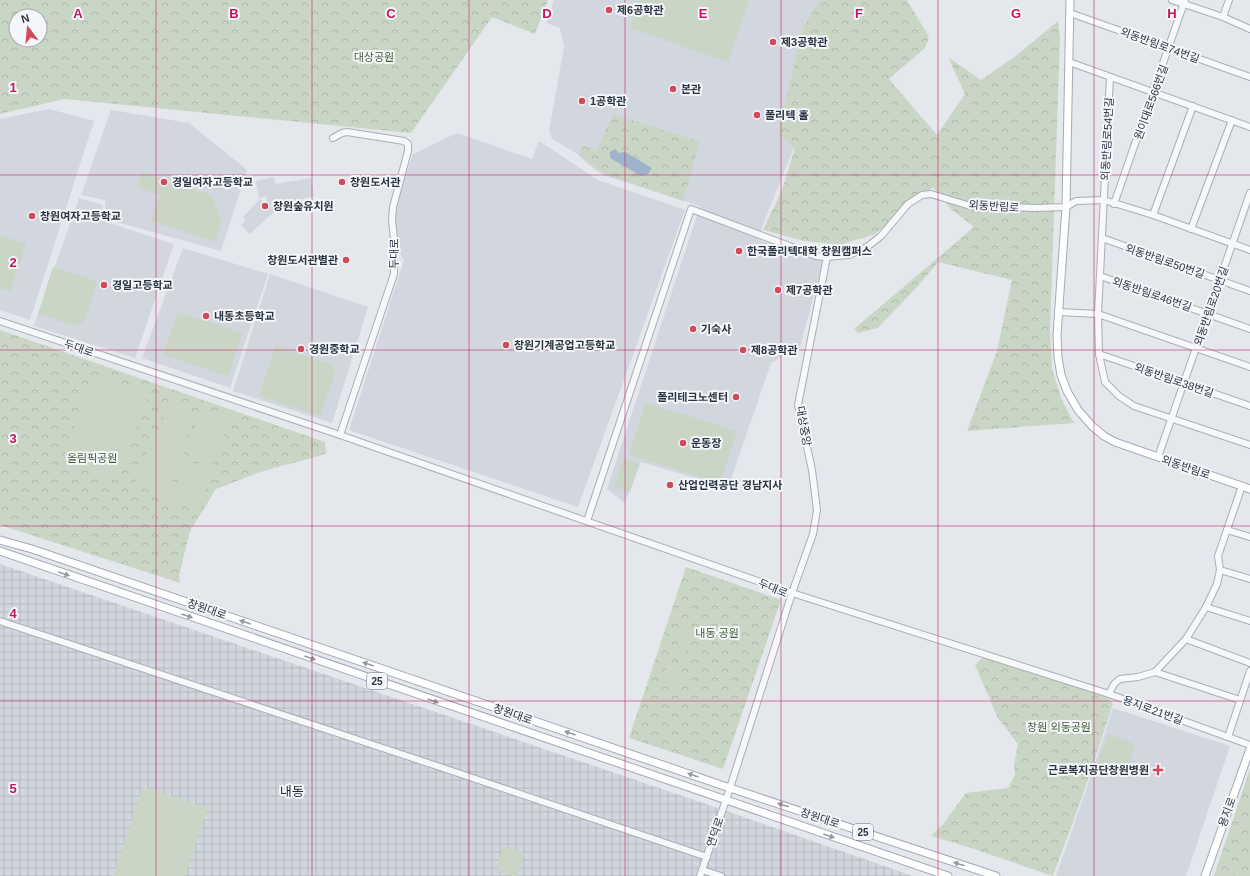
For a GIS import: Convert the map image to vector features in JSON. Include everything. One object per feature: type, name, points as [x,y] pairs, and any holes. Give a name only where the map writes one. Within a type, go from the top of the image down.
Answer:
[{"type":"main road","name":"외동반림로","points":[[1070,0],[1066,207],[1057,335],[1061,375],[1067,391],[1078,410],[1092,426],[1104,436],[1116,442],[1250,489]]},
{"type":"main road","name":"창원대로","points":[[0,536],[32,549]]},
{"type":"main road","name":"창원대로","points":[[0,540],[32,549],[730,788],[996,876]]},
{"type":"main road","name":"창원대로","points":[[0,553],[948,876]]},
{"type":"main road","name":"용지로","points":[[1205,876],[1250,751]]},
{"type":"street","points":[[1172,0],[1185,2],[1250,29]]},
{"type":"street","points":[[1224,17],[1229,0]]},
{"type":"street","name":"원이대로566번길","points":[[1114,204],[1170,49],[1185,2]]},
{"type":"street","name":"외동반림로74번길","points":[[1070,13],[1250,77]]},
{"type":"street","points":[[1069,62],[1250,127]]},
{"type":"street","name":"외동반림로54번길","points":[[1110,77],[1098,314],[1099,354],[1105,382],[1119,396],[1134,406],[1171,418]]},
{"type":"street","points":[[1153,215],[1193,106]]},
{"type":"street","points":[[1191,228],[1232,120]]},
{"type":"street","name":"두대로","points":[[333,138],[342,133],[348,132],[404,141],[408,144],[408,151],[393,206],[392,220],[394,239],[394,274],[340,435]]},
{"type":"street","name":"외동반림로20번길","points":[[1158,457],[1250,193]]},
{"type":"street","name":"외동반림로","points":[[587,521],[691,209],[816,256],[828,257],[850,255],[867,247],[881,236],[908,204],[922,195],[931,194],[967,205],[1034,208],[1066,207]]},
{"type":"street","points":[[1066,207],[1076,201],[1104,200],[1191,228],[1250,250]]},
{"type":"street","name":"외동반림로50번길","points":[[1102,238],[1250,291]]},
{"type":"street","name":"대상중앙","points":[[792,594],[813,534],[817,510],[812,470],[798,405],[828,257]]},
{"type":"street","name":"외동반림로46번길","points":[[1100,276],[1250,329]]},
{"type":"street","points":[[1058,312],[1098,314],[1250,367]]},
{"type":"street","name":"두대로","points":[[0,321],[340,435],[792,594],[730,788]]},
{"type":"street","name":"외동반림로38번길","points":[[1099,354],[1250,406]]},
{"type":"street","points":[[1171,418],[1250,445]]},
{"type":"street","name":"용지로21번길","points":[[1242,486],[1218,556],[1220,570],[1217,584],[1206,607],[1186,640],[1156,672],[1138,678],[1120,679],[1114,684],[1109,694],[1250,745]]},
{"type":"street","points":[[1227,530],[1250,537]]},
{"type":"street","points":[[1220,570],[1250,579]]},
{"type":"street","points":[[792,594],[1109,694]]},
{"type":"street","points":[[1206,607],[1250,621]]},
{"type":"street","points":[[0,621],[706,857]]},
{"type":"street","points":[[1186,640],[1250,663]]},
{"type":"street","points":[[1228,737],[1250,671]]},
{"type":"street","points":[[1156,672],[1240,700]]},
{"type":"street","name":"연덕로","points":[[701,873],[730,788]]},
{"type":"street","points":[[701,873],[721,876]]},
{"type":"shaded area","name":"한국폴리텍대학 창원캠퍼스","points":[[554,0],[827,0],[795,145],[762,227],[761,241],[823,261],[800,347],[771,363],[728,488],[641,462],[625,503],[607,489],[700,206],[603,175],[576,153],[552,139],[549,131],[564,47],[560,28],[546,23]]},
{"type":"shaded area","name":"창원여자고등학교","points":[[49,109],[94,121],[30,320],[0,310],[0,119]]},
{"type":"shaded area","name":"경일여자고등학교","points":[[111,110],[189,123],[247,170],[221,251],[106,219],[105,200],[81,195]]},
{"type":"shaded area","name":"창원기계공업고등학교","points":[[457,133],[532,159],[539,141],[598,180],[685,210],[578,507],[349,430],[404,260],[396,248],[395,209],[413,154]]},
{"type":"shaded area","name":"창원숲유치원","points":[[274,177],[275,184],[311,178],[314,196],[288,203],[288,201],[278,201],[275,204],[278,208],[250,234],[241,225],[246,220],[243,217],[260,199],[264,203],[267,200],[266,196],[259,198],[256,181]]},
{"type":"shaded area","name":"경일고등학교","points":[[79,198],[103,205],[100,220],[174,244],[135,358],[34,326]]},
{"type":"shaded area","name":"내동초등학교","points":[[183,248],[268,274],[230,388],[142,358]]},
{"type":"shaded area","name":"경원중학교","points":[[270,274],[368,307],[332,423],[233,391]]},
{"type":"shaded area","points":[[0,564],[712,806],[913,876],[0,876]]},
{"type":"shaded area","name":"근로복지공단창원병원","points":[[1113,708],[1230,746],[1186,876],[1056,876]]},
{"type":"green space","name":"대상공원","points":[[0,0],[548,0],[535,34],[492,17],[411,133],[64,99],[0,114]]},
{"type":"green space","points":[[640,0],[749,0],[728,62],[630,28]]},
{"type":"green space","points":[[820,0],[907,0],[929,37],[925,48],[889,79],[937,135],[965,94],[948,57],[981,80],[1017,55],[1058,21],[1060,38],[1050,331],[1052,368],[1061,398],[1074,423],[967,431],[997,351],[1012,280],[938,262],[917,287],[878,328],[858,333],[854,329],[974,227],[951,209],[933,187],[875,234],[840,245],[805,241],[763,230],[782,190],[795,148],[778,134],[803,28]]},
{"type":"green space","points":[[613,114],[700,142],[683,201],[604,174],[579,155],[583,146],[597,150]]},
{"type":"green space","points":[[142,172],[212,195],[221,223],[215,242],[151,221],[160,195],[137,187]]},
{"type":"green space","points":[[0,235],[26,244],[10,291],[0,288]]},
{"type":"green space","points":[[53,267],[97,281],[85,320],[75,326],[38,314]]},
{"type":"green space","points":[[178,312],[242,333],[228,376],[163,355]]},
{"type":"green space","name":"올림픽공원","points":[[0,330],[325,442],[326,453],[263,471],[216,489],[190,531],[179,575],[180,583],[0,525]]},
{"type":"green space","points":[[276,346],[333,365],[335,374],[320,416],[259,396]]},
{"type":"green space","points":[[91,375],[148,393],[119,481],[62,463]]},
{"type":"green space","name":"운동장","points":[[646,403],[737,431],[720,483],[629,455]]},
{"type":"green space","points":[[169,404],[195,415],[186,438],[159,428]]},
{"type":"green space","points":[[201,409],[229,418],[215,462],[187,453]]},
{"type":"green space","points":[[155,429],[188,441],[167,497],[135,485]]},
{"type":"green space","points":[[623,458],[639,463],[630,492],[614,487]]},
{"type":"green space","points":[[185,460],[212,468],[204,494],[200,493],[196,508],[169,500],[173,487],[177,487]]},
{"type":"green space","name":"내동 공원","points":[[686,567],[781,600],[723,769],[629,738]]},
{"type":"green space","points":[[678,628],[695,634],[691,645],[675,640]]},
{"type":"green space","points":[[674,643],[688,647],[683,662],[670,657]]},
{"type":"green space","name":"창원 외동공원","points":[[985,656],[1106,695],[1113,704],[1082,797],[1053,876],[931,836],[944,823],[966,793],[1008,788],[1015,775],[1014,766],[1018,744],[998,718],[975,665]]},
{"type":"green space","points":[[668,661],[682,665],[676,686],[662,682]]},
{"type":"green space","points":[[1108,734],[1135,744],[1125,775],[1096,766]]},
{"type":"green space","points":[[1250,769],[1250,876],[1214,876]]},
{"type":"green space","points":[[143,786],[208,808],[185,876],[113,876]]},
{"type":"green space","points":[[503,846],[525,853],[517,876],[496,871]]},
{"type":"water","points":[[615,149],[619,153],[625,152],[652,168],[648,174],[641,176],[610,158],[610,152]]},
{"type":"place","name":"제6공학관","points":[[609,10]]},
{"type":"place","name":"제3공학관","points":[[773,42]]},
{"type":"place","name":"본관","points":[[673,89]]},
{"type":"place","name":"1공학관","points":[[582,101]]},
{"type":"place","name":"폴리텍 홀","points":[[757,115]]},
{"type":"place","name":"경일여자고등학교","points":[[164,182]]},
{"type":"place","name":"창원도서관","points":[[342,182]]},
{"type":"place","name":"창원숲유치원","points":[[265,206]]},
{"type":"place","name":"창원여자고등학교","points":[[32,216]]},
{"type":"place","name":"한국폴리텍대학 창원캠퍼스","points":[[739,251]]},
{"type":"place","name":"창원도서관별관","points":[[346,260]]},
{"type":"place","name":"경일고등학교","points":[[104,285]]},
{"type":"place","name":"제7공학관","points":[[778,290]]},
{"type":"place","name":"내동초등학교","points":[[206,316]]},
{"type":"place","name":"기숙사","points":[[693,329]]},
{"type":"place","name":"창원기계공업고등학교","points":[[506,345]]},
{"type":"place","name":"경원중학교","points":[[301,349]]},
{"type":"place","name":"제8공학관","points":[[743,350]]},
{"type":"place","name":"폴리테크노센터","points":[[736,397]]},
{"type":"place","name":"운동장","points":[[683,443]]},
{"type":"place","name":"산업인력공단 경남지사","points":[[670,485]]},
{"type":"place","name":"근로복지공단창원병원","points":[[1158,770]]},
{"type":"district","name":"내동","points":[[292,791]]}]
